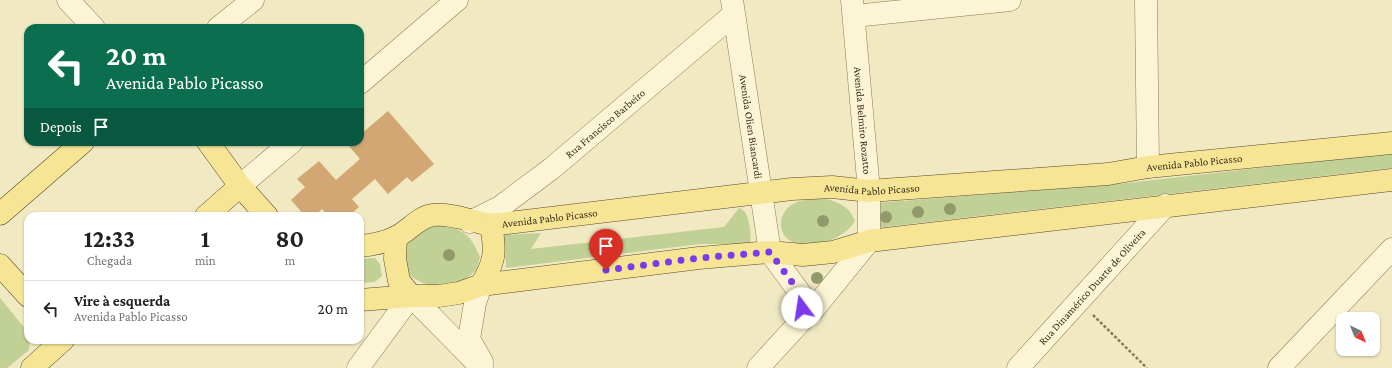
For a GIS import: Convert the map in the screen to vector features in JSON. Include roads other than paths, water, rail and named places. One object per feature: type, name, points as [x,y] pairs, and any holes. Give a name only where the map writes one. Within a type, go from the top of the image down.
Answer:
[{"type":"main road","name":"Avenida Pablo Picasso","points":[[364,245],[396,237],[412,224],[432,215],[451,216],[481,224],[760,192],[832,187],[869,191],[1108,174],[1148,168],[1392,143]]},
{"type":"main road","points":[[0,214],[78,146]]},
{"type":"main road","points":[[212,146],[240,186],[263,212]]},
{"type":"main road","points":[[364,300],[411,296],[439,296],[459,293],[481,285],[699,258],[770,252],[803,255],[833,252],[869,241],[1166,205],[1392,180]]},
{"type":"main road","points":[[211,212],[240,186]]},
{"type":"main road","points":[[481,224],[494,245],[492,267],[481,285]]},
{"type":"main road","points":[[396,237],[395,259],[399,281],[411,296]]},
{"type":"main road","points":[[0,264],[24,291]]},
{"type":"main road","points":[[32,368],[59,344]]},
{"type":"street","points":[[68,0],[90,24]]},
{"type":"street","points":[[223,24],[253,0]]},
{"type":"street","points":[[364,81],[457,0]]},
{"type":"street","points":[[853,8],[1010,0]]},
{"type":"street","points":[[1146,0],[1148,168]]},
{"type":"street","name":"Avenida Olien Biancardi","points":[[733,8],[770,252]]},
{"type":"street","name":"Rua Francisco Barbeiro","points":[[481,224],[500,207],[551,170],[733,8]]},
{"type":"street","name":"Avenida Belmiro Rozatto","points":[[853,8],[869,191],[869,241]]},
{"type":"street","points":[[240,186],[287,146]]},
{"type":"street","name":"Rua Dinamérico Duarte de Oliveira","points":[[1018,368],[1166,205]]},
{"type":"street","points":[[758,368],[813,310],[869,241]]},
{"type":"street","points":[[1279,368],[1392,249]]},
{"type":"street","points":[[770,252],[802,296],[802,320]]},
{"type":"street","points":[[481,285],[475,302],[470,339],[484,368]]},
{"type":"street","points":[[358,368],[411,296],[484,368]]}]
